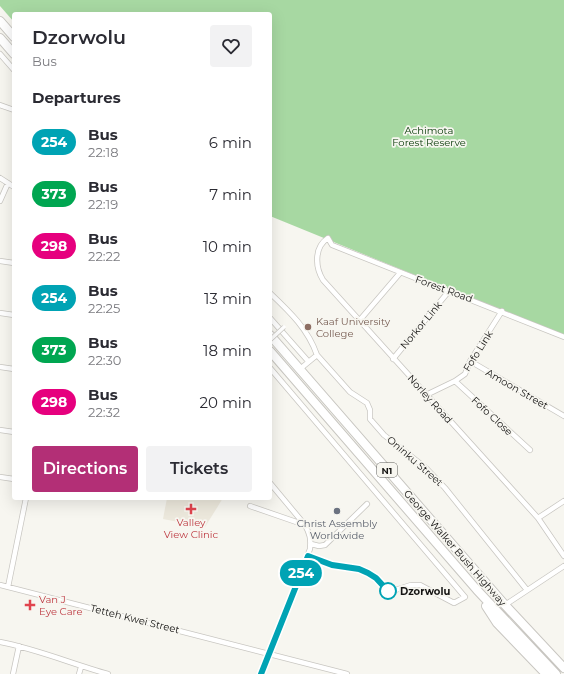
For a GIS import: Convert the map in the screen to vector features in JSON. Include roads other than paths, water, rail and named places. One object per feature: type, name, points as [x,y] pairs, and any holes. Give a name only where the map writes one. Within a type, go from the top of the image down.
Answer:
[{"type":"highway","points":[[0,21],[12,35]]},
{"type":"highway","points":[[0,38],[12,52]]},
{"type":"highway","name":"George Walker Bush Highway","points":[[272,337],[505,605],[564,668]]},
{"type":"highway","name":"George Walker Bush Highway","points":[[272,353],[477,590],[556,674]]},
{"type":"highway","points":[[477,590],[497,623],[546,674]]},
{"type":"street","points":[[0,54],[12,68]]},
{"type":"street","points":[[0,105],[12,109]]},
{"type":"street","points":[[0,178],[12,186]]},
{"type":"street","points":[[0,201],[8,183]]},
{"type":"street","name":"Forest Road","points":[[328,238],[332,245],[400,273],[502,311],[564,337]]},
{"type":"street","name":"Norley Road","points":[[328,238],[318,251],[317,266],[319,274],[393,359],[538,518],[564,556]]},
{"type":"street","points":[[0,260],[12,263]]},
{"type":"street","points":[[359,321],[400,273]]},
{"type":"street","name":"Norkor Link","points":[[393,359],[450,291]]},
{"type":"street","name":"Oninku Street","points":[[272,295],[301,324],[312,342],[317,355],[350,392],[367,403],[370,410],[370,419],[384,435],[426,468],[445,488],[527,590]]},
{"type":"street","name":"Fofo Link","points":[[426,395],[455,381],[465,374],[470,361],[502,311]]},
{"type":"street","points":[[0,313],[12,315]]},
{"type":"street","points":[[272,320],[308,361]]},
{"type":"street","points":[[272,338],[284,327]]},
{"type":"street","points":[[300,369],[317,355]]},
{"type":"street","name":"Amoon Street","points":[[470,361],[564,416]]},
{"type":"street","points":[[0,367],[12,369]]},
{"type":"street","points":[[272,370],[465,597],[454,603],[420,585],[411,585],[389,592],[376,578],[364,571],[332,565],[308,556]]},
{"type":"street","name":"Fofo Close","points":[[455,381],[530,450]]},
{"type":"street","points":[[0,430],[12,432]]},
{"type":"street","points":[[0,477],[12,479]]},
{"type":"street","points":[[261,674],[308,556],[311,544],[310,533],[305,525],[272,485]]},
{"type":"street","points":[[8,586],[26,500]]},
{"type":"street","points":[[538,518],[564,501]]},
{"type":"street","points":[[311,544],[319,546],[325,545],[367,504]]},
{"type":"street","points":[[250,506],[305,525]]},
{"type":"street","points":[[505,605],[564,566]]},
{"type":"street","name":"Tetteh Kwei Street","points":[[0,585],[270,653],[347,674]]},
{"type":"street","points":[[0,642],[19,646],[81,667],[108,674]]},
{"type":"street","points":[[13,674],[19,646]]},
{"type":"street","points":[[79,674],[81,667]]},
{"type":"place","name":"Kaaf University College","points":[[308,327]]},
{"type":"place","name":"Valley View Clinic","points":[[191,509]]},
{"type":"place","name":"Christ Assembly Worldwide","points":[[337,511]]},
{"type":"place","name":"Dzorwolu","points":[[388,591]]},
{"type":"place","name":"Van J Eye Care","points":[[30,605]]},
{"type":"park label","name":"Achimota Forest Reserve","points":[[429,136]]}]
